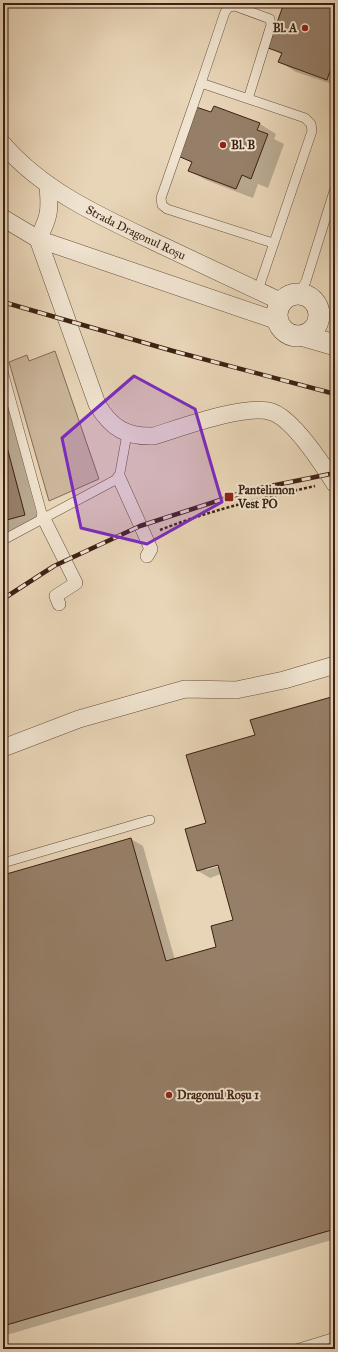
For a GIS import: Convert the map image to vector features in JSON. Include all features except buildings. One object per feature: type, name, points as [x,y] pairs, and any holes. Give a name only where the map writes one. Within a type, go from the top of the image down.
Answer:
[{"type":"street","name":"Strada Dragonul Roșu","points":[[3,144],[24,167],[48,185],[102,217],[258,290],[286,305]]},
{"type":"street","points":[[48,185],[50,209],[47,222],[38,239],[97,404],[104,417],[114,426],[127,434],[154,436],[244,411],[260,409],[272,412],[284,419],[294,429],[334,483]]},
{"type":"street","points":[[3,218],[38,239],[286,305],[312,299],[327,313],[320,316],[315,329],[304,336]]},
{"type":"street","points":[[286,305],[280,327],[291,335],[304,336],[335,345]]},
{"type":"street","points":[[119,478],[151,549],[147,556]]},
{"type":"street","points":[[43,517],[76,584],[56,596],[59,604]]},
{"type":"street","points":[[3,748],[79,719],[185,689],[236,690],[284,680],[335,666]]},
{"type":"lane","points":[[248,99],[271,26],[270,19],[235,6],[229,7],[225,12],[161,198],[162,205],[167,209],[273,243]]},
{"type":"lane","points":[[201,83],[304,118],[311,124],[312,131],[258,290]]},
{"type":"lane","points":[[286,305],[306,281],[335,188]]},
{"type":"lane","points":[[3,372],[43,517]]},
{"type":"lane","points":[[3,540],[43,517],[119,478],[127,434]]},
{"type":"lane","points":[[3,863],[150,820]]},
{"type":"lane","points":[[296,1349],[335,1337]]},
{"type":"path","points":[[145,536],[196,516],[244,502],[334,483]]},
{"type":"highlighted area","points":[[134,376],[195,409],[222,502],[147,544],[81,528],[62,438]]},
{"type":"shaded area","points":[[55,351],[99,479],[49,501],[9,362],[27,355],[29,361]]},
{"type":"railway","points":[[3,302],[173,351],[335,394]]},
{"type":"railway","points":[[3,599],[54,566],[140,526],[251,490],[335,473]]},
{"type":"place","name":"Bl. A","points":[[305,28]]},
{"type":"place","name":"Bl. B","points":[[223,145]]},
{"type":"place","name":"Pantelimon Vest PO","points":[[229,497]]},
{"type":"place","name":"Dragonul Roșu 1","points":[[169,1095]]}]
